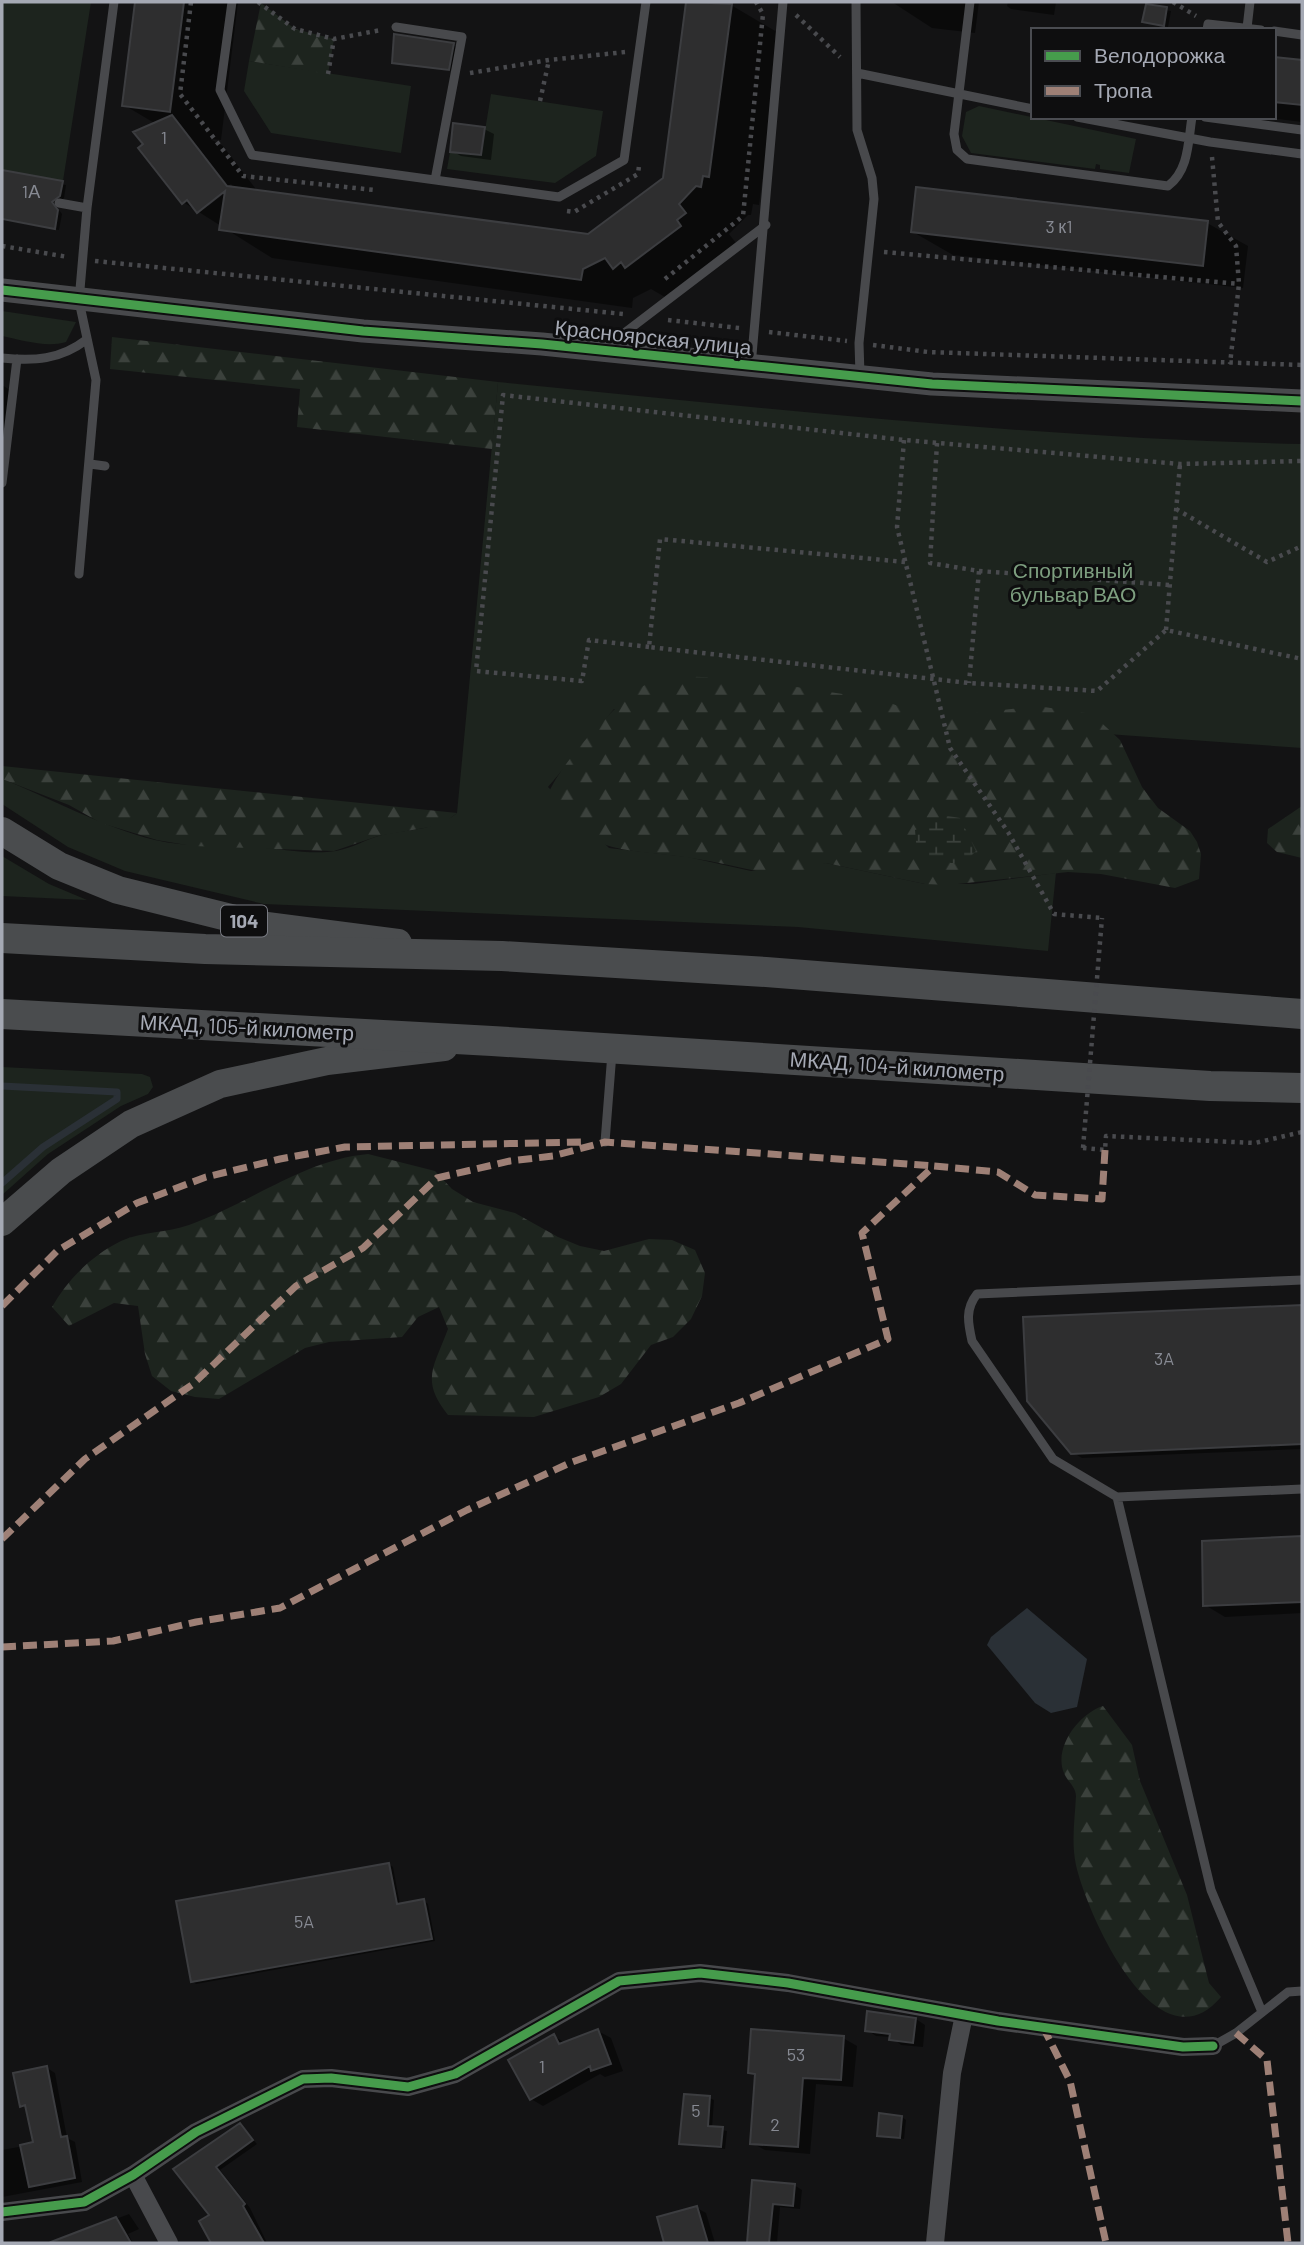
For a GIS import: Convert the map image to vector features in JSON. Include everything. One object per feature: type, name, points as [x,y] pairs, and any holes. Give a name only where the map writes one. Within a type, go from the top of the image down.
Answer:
[{"type":"highway","points":[[2,938],[205,949],[502,956],[766,972],[1302,1014]]},
{"type":"highway","name":"МКАД, 105-й километр","points":[[2,1014],[492,1041]]},
{"type":"highway","name":"МКАД, 104-й километр","points":[[492,1041],[1289,1093]]},
{"type":"main road","name":"104","points":[[2,831],[59,866],[118,890],[259,925],[502,956]]},
{"type":"main road","points":[[2,1222],[61,1171],[131,1124],[220,1084],[327,1061],[492,1041]]},
{"type":"street","name":"Красноярская улица","points":[[2,290],[79,301],[363,331],[959,385],[1302,401]]},
{"type":"street","points":[[2,2212],[84,2202],[133,2175],[196,2132],[303,2079],[331,2078],[408,2087],[455,2074],[619,1980],[699,1973],[788,1983],[964,2015],[1183,2047],[1213,2046]]},
{"type":"street","points":[[935,2243],[952,2073],[964,2015]]},
{"type":"street","points":[[133,2175],[169,2243]]},
{"type":"lane","points":[[79,573],[96,380],[79,301],[87,208],[114,2]]},
{"type":"lane","points":[[232,2],[220,90],[252,155],[559,197],[624,160],[646,2]]},
{"type":"lane","points":[[856,2],[858,130],[872,178],[874,200],[859,343],[860,376]]},
{"type":"lane","points":[[970,2],[954,134],[957,150],[967,159],[1168,186],[1180,177],[1192,119]]},
{"type":"lane","points":[[1208,27],[1247,28],[1250,2]]},
{"type":"lane","points":[[751,366],[766,225],[784,3]]},
{"type":"lane","points":[[396,27],[462,37],[435,180]]},
{"type":"lane","points":[[1276,31],[1302,35]]},
{"type":"lane","points":[[857,73],[1031,108]]},
{"type":"lane","points":[[1088,119],[1210,142],[1302,154]]},
{"type":"lane","points":[[1220,119],[1302,130]]},
{"type":"lane","points":[[59,203],[87,208]]},
{"type":"lane","points":[[601,351],[766,225]]},
{"type":"lane","points":[[2,358],[47,359],[71,352],[86,340]]},
{"type":"lane","points":[[2,483],[18,359]]},
{"type":"lane","points":[[90,464],[105,466]]},
{"type":"lane","points":[[605,1142],[613,1049]]},
{"type":"lane","points":[[1302,1280],[977,1294],[970,1303],[967,1322],[972,1341],[1053,1459],[1117,1497],[1302,1489]]},
{"type":"lane","points":[[1117,1497],[1211,1890],[1262,2012]]},
{"type":"lane","points":[[1213,2046],[1237,2033],[1287,1992],[1302,1991]]},
{"type":"path","points":[[191,2],[180,94],[243,176],[381,191]]},
{"type":"path","points":[[258,2],[295,29],[334,39],[396,27]]},
{"type":"path","points":[[662,282],[743,216],[763,14],[756,2]]},
{"type":"path","points":[[1173,2],[1208,27]]},
{"type":"path","points":[[784,3],[857,73]]},
{"type":"path","points":[[328,74],[334,39]]},
{"type":"path","points":[[455,75],[549,60],[639,51]]},
{"type":"path","points":[[540,101],[549,60]]},
{"type":"path","points":[[1210,142],[1219,222],[1236,246],[1239,284],[1230,364]]},
{"type":"path","points":[[560,211],[574,212],[638,174],[640,160]]},
{"type":"path","points":[[2,246],[82,259],[622,314],[928,352],[1302,365]]},
{"type":"path","points":[[869,251],[1239,284]]},
{"type":"path","points":[[622,314],[632,306]]},
{"type":"path","points":[[1180,464],[1166,630],[1097,691],[970,683],[589,640],[582,681],[476,671],[503,395],[904,440],[1180,464],[1302,461]]},
{"type":"path","points":[[904,440],[897,527],[950,748],[1008,832],[1054,914],[1102,918],[1083,1148],[1105,1150],[1106,1136],[1255,1143],[1302,1132]]},
{"type":"path","points":[[937,443],[930,563],[979,571],[1170,585]]},
{"type":"path","points":[[1177,509],[1266,562],[1302,546]]},
{"type":"path","points":[[649,647],[660,539],[905,562]]},
{"type":"path","points":[[970,683],[979,571]]},
{"type":"path","points":[[1166,630],[1302,659]]},
{"type":"green space","points":[[2,2],[91,2],[63,181],[2,170]]},
{"type":"green space","points":[[261,3],[295,29],[334,39],[328,74],[249,61]]},
{"type":"green space","points":[[249,61],[411,86],[401,153],[271,133],[244,91]]},
{"type":"green space","points":[[491,94],[603,111],[596,156],[555,183],[447,169],[450,152],[481,155]]},
{"type":"green space","points":[[979,106],[1136,139],[1129,173],[1100,169],[1100,165],[1096,164],[1095,169],[971,153],[962,136],[966,112]]},
{"type":"green space","points":[[2,311],[76,322],[66,342],[34,343],[2,336]]},
{"type":"green space","points":[[112,337],[498,382],[492,449],[297,427],[300,389],[110,369]]},
{"type":"green space","name":"Спортивный бульвар ВАО","points":[[498,382],[1000,429],[1302,444],[1302,748],[1051,730],[614,709],[548,787],[609,848],[688,857],[751,871],[826,863],[925,884],[973,884],[1056,873],[1048,951],[798,927],[264,904],[125,871],[68,847],[2,804],[2,779],[97,820],[155,840],[180,844],[317,852],[342,850],[382,835],[431,826],[457,813]]},
{"type":"green space","points":[[676,677],[737,678],[882,700],[931,718],[1037,706],[1092,714],[1120,740],[1142,787],[1158,808],[1190,831],[1201,854],[1199,879],[1175,888],[1101,874],[1068,872],[948,885],[925,884],[826,863],[789,875],[777,875],[702,860],[612,847],[580,832],[547,800],[561,771],[592,732],[644,686],[656,680]]},
{"type":"green space","points":[[2,766],[457,813],[441,825],[378,836],[334,851],[193,846],[157,840],[101,823],[69,805],[2,779]]},
{"type":"green space","points":[[1302,806],[1302,858],[1277,852],[1267,843],[1268,829]]},
{"type":"green space","points":[[948,816],[960,818],[976,851],[964,863],[951,863],[917,853],[915,830]]},
{"type":"green space","points":[[2,856],[49,884],[87,900],[2,896]]},
{"type":"green space","points":[[2,1067],[142,1074],[150,1077],[153,1087],[148,1094],[121,1106],[48,1154],[2,1195]]},
{"type":"green space","points":[[368,1154],[435,1171],[452,1189],[473,1202],[515,1213],[580,1246],[604,1251],[649,1239],[672,1240],[695,1250],[705,1273],[702,1296],[691,1319],[673,1337],[651,1345],[621,1384],[599,1397],[534,1417],[448,1415],[439,1403],[432,1382],[434,1364],[448,1329],[439,1307],[418,1317],[402,1337],[329,1342],[305,1348],[219,1399],[171,1391],[152,1376],[145,1354],[138,1306],[114,1303],[69,1326],[52,1307],[81,1269],[121,1241],[189,1225],[321,1165]]},
{"type":"green space","points":[[1103,1706],[1132,1745],[1140,1781],[1187,1895],[1209,1983],[1221,1997],[1197,2015],[1173,2015],[1150,2001],[1129,1978],[1094,1917],[1076,1865],[1076,1793],[1064,1773],[1062,1753],[1065,1742],[1078,1723]]},
{"type":"shaded area","points":[[1027,1608],[1087,1659],[1077,1707],[1051,1713],[1035,1703],[987,1645],[991,1637]]},
{"type":"building","points":[[135,2],[184,2],[170,112],[122,106]]},
{"type":"building","points":[[686,2],[732,4],[709,177],[703,176],[701,187],[696,186],[679,204],[686,213],[677,220],[681,226],[625,268],[621,262],[613,269],[605,258],[583,269],[581,280],[219,230],[225,191],[197,213],[187,200],[182,204],[138,148],[143,144],[133,132],[172,115],[227,186],[588,234],[663,178]]},
{"type":"building","points":[[1146,4],[1167,7],[1164,26],[1142,22]]},
{"type":"building","points":[[394,34],[454,43],[449,70],[392,63]]},
{"type":"building","points":[[1276,57],[1302,60],[1302,105],[1276,102]]},
{"type":"building","points":[[453,123],[485,127],[481,155],[450,152]]},
{"type":"building","points":[[2,170],[63,181],[60,196],[52,202],[58,210],[55,229],[2,219]]},
{"type":"building","points":[[916,187],[1208,221],[1203,266],[911,232]]},
{"type":"building","points":[[1302,1305],[1302,1444],[1071,1454],[1027,1401],[1023,1317]]},
{"type":"building","points":[[1302,1536],[1302,1602],[1203,1606],[1202,1541]]},
{"type":"building","points":[[389,1863],[397,1904],[424,1899],[432,1939],[191,1982],[176,1901]]},
{"type":"building","points":[[867,2011],[916,2018],[913,2043],[889,2040],[890,2034],[865,2031]]},
{"type":"building","points":[[598,2029],[611,2064],[591,2071],[590,2066],[530,2100],[508,2060],[554,2034],[559,2044]]},
{"type":"building","points":[[751,2029],[844,2036],[841,2080],[803,2078],[798,2147],[750,2144],[755,2074],[748,2073]]},
{"type":"building","points":[[47,2066],[61,2137],[67,2136],[75,2178],[29,2187],[20,2145],[33,2142],[25,2105],[20,2107],[13,2073]]},
{"type":"building","points":[[684,2094],[710,2096],[708,2126],[723,2127],[721,2147],[679,2144]]},
{"type":"building","points":[[879,2113],[902,2116],[900,2138],[877,2136]]},
{"type":"building","points":[[240,2123],[253,2140],[216,2167],[245,2204],[243,2206],[264,2243],[211,2243],[199,2221],[209,2215],[173,2169]]},
{"type":"building","points":[[752,2180],[795,2184],[793,2206],[773,2204],[769,2243],[747,2243]]},
{"type":"building","points":[[697,2206],[708,2243],[664,2243],[657,2217]]},
{"type":"building","points":[[116,2217],[131,2243],[51,2242]]},
{"type":"waterway","points":[[2,1086],[117,1092],[117,1099],[43,1147],[2,1183]]},
{"type":"marked path","points":[[2,1306],[57,1251],[137,1203],[206,1177],[345,1147],[584,1142]]},
{"type":"marked path","points":[[2,1539],[85,1459],[193,1384],[296,1286],[363,1248],[437,1178],[510,1161],[553,1156],[605,1142],[934,1166]]},
{"type":"marked path","points":[[2,1647],[113,1641],[196,1622],[280,1608],[467,1510],[572,1462],[739,1403],[888,1339],[862,1233],[934,1166],[998,1172],[1035,1195],[1102,1199],[1105,1150]]},
{"type":"marked path","points":[[1043,2027],[1070,2081],[1106,2243]]},
{"type":"marked path","points":[[1236,2033],[1267,2060],[1288,2243]]},
{"type":"cycle path","points":[[2,290],[363,331],[542,344],[932,384],[1302,401]]},
{"type":"cycle path","points":[[2,2212],[84,2202],[133,2175],[196,2132],[303,2079],[331,2078],[408,2087],[455,2074],[619,1981],[700,1973],[788,1983],[998,2021],[1183,2047],[1213,2046]]}]
